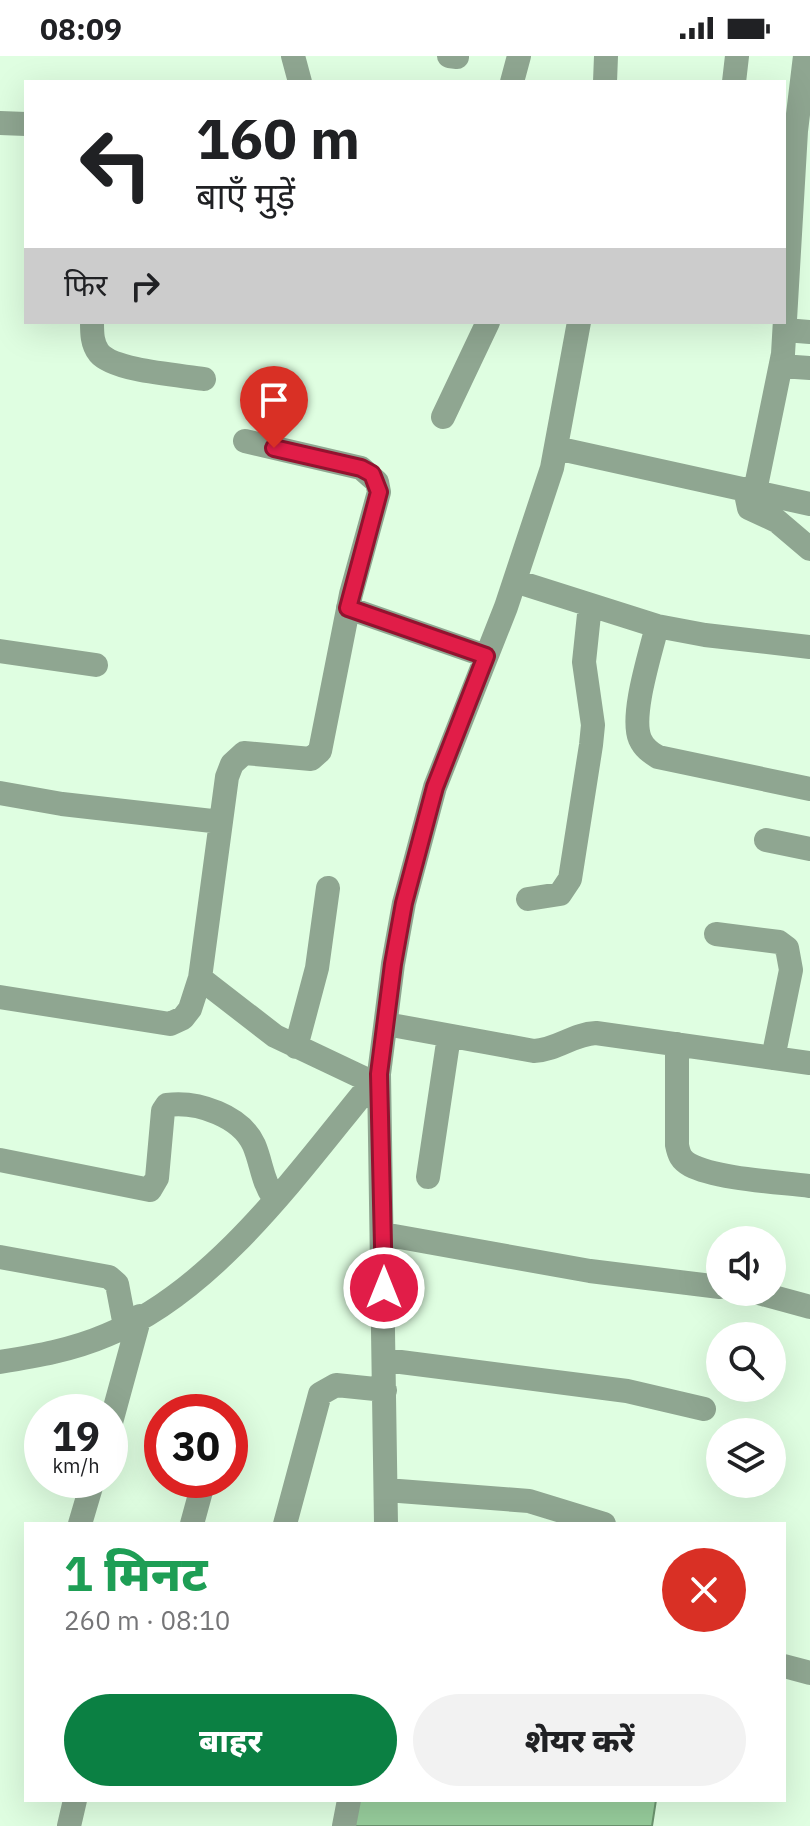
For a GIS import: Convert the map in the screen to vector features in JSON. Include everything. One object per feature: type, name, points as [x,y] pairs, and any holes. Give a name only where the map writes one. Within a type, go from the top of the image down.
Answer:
[{"type":"street","points":[[293,56],[299,80]]},
{"type":"street","points":[[513,80],[519,56]]},
{"type":"street","points":[[605,80],[606,56]]},
{"type":"street","points":[[734,80],[737,56]]},
{"type":"street","points":[[786,320],[795,226],[796,131],[805,56]]},
{"type":"street","points":[[0,123],[24,124]]},
{"type":"street","points":[[92,324],[94,345],[106,359],[123,365],[204,379]]},
{"type":"street","points":[[443,417],[487,324]]},
{"type":"street","points":[[386,1522],[383,1234],[376,1078],[404,903],[435,787],[531,537],[556,448],[579,324]]},
{"type":"street","points":[[786,324],[781,366],[750,490],[749,508],[777,521],[810,549]]},
{"type":"street","points":[[785,330],[810,332]]},
{"type":"street","points":[[781,366],[810,368]]},
{"type":"street","points":[[0,997],[170,1024],[183,1018],[190,1009],[200,978],[227,777],[238,757],[254,754],[311,759],[320,751],[348,608],[379,492],[377,482],[361,468],[245,441]]},
{"type":"street","points":[[556,448],[810,504]]},
{"type":"street","points":[[515,581],[657,626],[810,647]]},
{"type":"street","points":[[528,899],[560,894],[570,879],[593,725],[584,662],[590,605]]},
{"type":"street","points":[[348,608],[486,656]]},
{"type":"street","points":[[657,626],[637,719],[639,737],[646,749],[658,757],[810,789]]},
{"type":"street","points":[[0,651],[96,665]]},
{"type":"street","points":[[0,793],[91,808],[221,822]]},
{"type":"street","points":[[766,840],[810,849]]},
{"type":"street","points":[[296,1047],[317,968],[328,888]]},
{"type":"street","points":[[716,934],[779,942],[787,948],[791,970],[773,1058]]},
{"type":"street","points":[[200,978],[275,1036],[376,1078]]},
{"type":"street","points":[[386,1024],[534,1051],[552,1049],[575,1036],[596,1033],[810,1063]]},
{"type":"street","points":[[428,1177],[449,1036]]},
{"type":"street","points":[[677,1044],[677,1145],[680,1158],[691,1166],[709,1170],[810,1186]]},
{"type":"street","points":[[0,1362],[58,1353],[132,1321],[176,1295],[230,1249],[376,1078]]},
{"type":"street","points":[[0,1160],[150,1190],[157,1178],[163,1111],[167,1105],[184,1105],[225,1116],[241,1126],[256,1150],[264,1181],[274,1198]]},
{"type":"street","points":[[383,1234],[590,1271],[706,1285]]},
{"type":"street","points":[[0,1257],[109,1277],[117,1284],[132,1321],[117,1394]]},
{"type":"street","points":[[786,1300],[810,1307]]},
{"type":"street","points":[[385,1360],[613,1389],[704,1409]]},
{"type":"street","points":[[286,1522],[320,1394],[336,1385],[385,1390]]},
{"type":"street","points":[[386,1490],[529,1501],[597,1522]]},
{"type":"street","points":[[89,1522],[91,1498]]},
{"type":"street","points":[[193,1522],[199,1498]]},
{"type":"street","points":[[786,1667],[810,1673]]},
{"type":"street","points":[[69,1826],[75,1802]]},
{"type":"street","points":[[344,1826],[349,1802]]},
{"type":"shaded area","points":[[349,1802],[656,1802],[652,1826],[345,1826]]},
{"type":"route","points":[[274,448],[361,468],[372,474],[377,482],[379,492],[348,608],[486,656],[435,787],[416,851],[393,964],[379,1074],[384,1288]]}]
